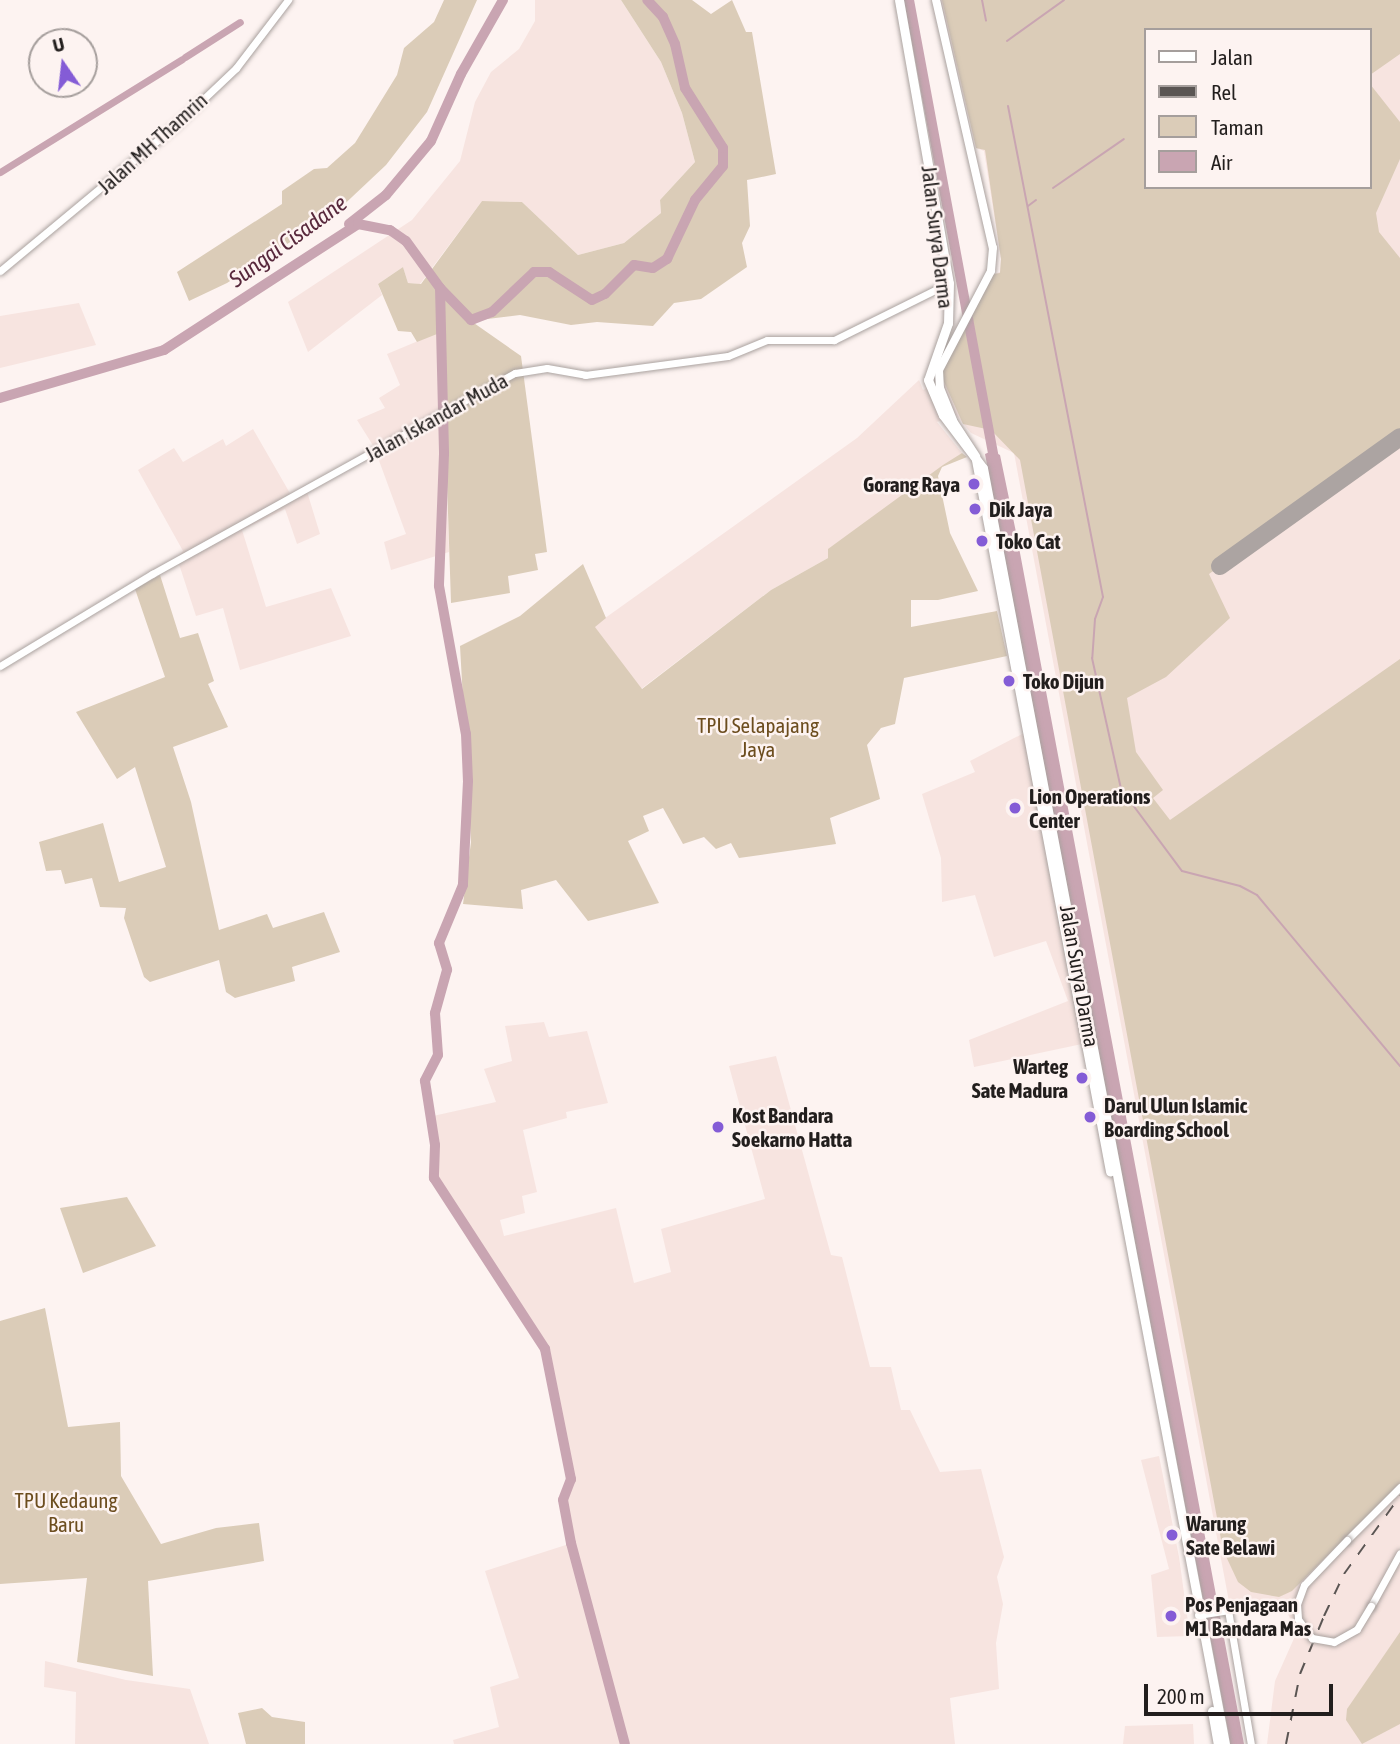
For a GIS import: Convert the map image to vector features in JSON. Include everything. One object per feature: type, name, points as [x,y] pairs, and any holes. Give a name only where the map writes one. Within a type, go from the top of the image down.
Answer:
[{"type":"main road","name":"Jalan Surya Darma","points":[[899,0],[949,283],[950,313],[928,380],[943,415],[983,468],[1029,699],[1225,1744]]},
{"type":"main road","points":[[936,0],[993,248],[993,265],[941,365],[938,379],[953,421],[974,448],[976,459]]},
{"type":"main road","name":"Jalan Surya Darma","points":[[976,459],[1218,1744]]},
{"type":"street","name":"Jalan MH Thamrin","points":[[0,271],[176,125],[236,68],[288,0]]},
{"type":"street","name":"Jalan Iskandar Muda","points":[[0,666],[152,574],[437,413],[526,370],[547,368],[585,375],[728,356],[766,340],[834,340],[949,283]]},
{"type":"street","points":[[1400,1487],[1302,1589],[1297,1614],[1308,1635],[1329,1642],[1353,1633],[1400,1553]]},
{"type":"street","points":[[1202,1614],[1224,1611],[1251,1744]]},
{"type":"shaded area","points":[[535,0],[621,0],[661,62],[682,113],[695,162],[660,200],[661,213],[624,243],[578,255],[522,202],[482,201],[420,284],[408,283],[403,267],[378,284],[382,295],[308,352],[288,302],[412,220],[460,161],[475,102],[491,72],[519,49],[535,21]]},
{"type":"shaded area","points":[[940,0],[1400,0],[1400,1744],[1267,1744],[1275,1681],[1296,1634],[1283,1601],[1230,1607],[1014,453],[971,433],[956,415],[937,422],[962,453],[829,549],[828,558],[771,590],[641,689],[594,626],[857,438],[919,380],[923,390],[942,382],[968,321],[994,274],[1000,272],[1001,259],[984,151],[976,148]]},
{"type":"shaded area","points":[[79,303],[96,345],[0,368],[0,316]]},
{"type":"shaded area","points":[[442,331],[449,552],[391,570],[384,542],[406,534],[374,447],[357,420],[385,408],[379,398],[400,385],[387,354]]},
{"type":"shaded area","points":[[253,429],[291,495],[305,485],[320,534],[297,544],[285,509],[242,530],[266,607],[331,588],[351,636],[240,670],[223,608],[196,616],[177,558],[183,551],[138,470],[174,448],[183,462],[223,439],[226,446]]},
{"type":"shaded area","points":[[1024,733],[1082,1044],[974,1067],[969,1040],[1068,1001],[1046,941],[994,957],[975,895],[942,902],[941,858],[922,794],[975,772],[970,761]]},
{"type":"shaded area","points":[[544,1022],[549,1037],[587,1031],[608,1103],[566,1112],[567,1118],[523,1130],[537,1192],[522,1196],[525,1213],[500,1220],[504,1236],[616,1208],[634,1283],[671,1272],[661,1229],[765,1199],[729,1066],[776,1056],[831,1255],[842,1257],[870,1367],[891,1367],[901,1410],[910,1410],[940,1472],[981,1469],[1004,1557],[997,1577],[1003,1604],[996,1643],[999,1689],[950,1698],[955,1744],[454,1744],[453,1740],[499,1727],[490,1687],[519,1678],[485,1571],[569,1544],[561,1501],[573,1483],[546,1350],[471,1245],[435,1179],[438,1142],[433,1116],[496,1102],[484,1069],[512,1061],[505,1026]]},
{"type":"shaded area","points":[[1159,1456],[1179,1557],[1190,1636],[1157,1637],[1151,1575],[1169,1569],[1141,1460]]},
{"type":"shaded area","points":[[45,1661],[126,1680],[190,1689],[209,1744],[75,1744],[76,1692],[44,1687]]},
{"type":"shaded area","points":[[1193,1724],[1194,1744],[1123,1744],[1125,1726]]},
{"type":"green space","points":[[444,0],[477,0],[427,112],[386,165],[335,213],[227,283],[189,301],[177,272],[282,204],[282,191],[314,169],[327,168],[355,143],[397,75],[404,48],[434,22]]},
{"type":"green space","points":[[621,0],[692,0],[711,14],[732,0],[746,32],[752,32],[776,174],[747,180],[750,226],[742,243],[747,267],[701,299],[674,303],[653,326],[597,322],[571,325],[520,315],[471,321],[521,356],[547,552],[535,554],[538,570],[508,576],[510,593],[451,603],[442,332],[417,342],[411,332],[398,331],[378,284],[403,267],[408,283],[421,284],[482,201],[522,202],[578,255],[624,243],[661,213],[660,200],[695,162],[682,113],[661,62]]},
{"type":"green space","points":[[942,0],[1400,0],[1400,54],[1372,74],[1372,28],[1144,28],[1144,189],[1372,189],[1372,87],[1400,122],[1400,159],[1376,213],[1379,232],[1400,258],[1400,437],[1209,574],[1230,618],[1166,677],[1127,698],[1136,752],[1163,790],[1153,798],[1170,820],[1400,659],[1400,1483],[1292,1591],[1279,1597],[1251,1592],[1238,1582],[1223,1550],[1020,460],[991,430],[963,424],[940,373],[994,274],[1000,273],[1001,259],[985,150],[976,148]]},
{"type":"green space","name":"TPU Selapajang Jaya","points":[[962,453],[967,457],[942,467],[938,476],[950,533],[978,591],[938,600],[911,600],[911,627],[997,611],[1007,656],[904,678],[895,724],[881,728],[867,745],[880,799],[830,818],[836,844],[739,858],[731,843],[716,849],[704,837],[683,844],[663,808],[643,816],[649,831],[628,841],[659,903],[588,921],[556,880],[521,890],[523,909],[463,904],[471,842],[460,646],[520,616],[583,564],[606,618],[595,627],[642,689],[771,590],[828,558],[828,549],[943,465]]},
{"type":"green space","points":[[160,575],[180,638],[198,633],[214,681],[208,684],[228,727],[173,747],[191,802],[219,930],[267,914],[273,928],[324,912],[340,952],[292,967],[295,981],[235,998],[226,992],[219,960],[150,982],[144,977],[124,918],[126,908],[100,907],[92,878],[65,884],[61,870],[46,871],[39,842],[103,823],[119,882],[166,867],[135,767],[117,779],[76,712],[165,677],[135,589]]},
{"type":"green space","points":[[127,1197],[156,1246],[83,1273],[60,1208]]},
{"type":"green space","name":"TPU Kedaung Baru","points":[[45,1308],[68,1427],[120,1422],[121,1476],[161,1544],[216,1528],[259,1523],[264,1561],[148,1581],[153,1676],[77,1662],[87,1578],[0,1584],[0,1321]]},
{"type":"green space","points":[[1400,1632],[1400,1724],[1362,1744],[1346,1720],[1347,1709]]},
{"type":"green space","points":[[262,1708],[272,1717],[305,1722],[305,1744],[246,1744],[238,1713]]},
{"type":"water","points":[[992,451],[1000,455],[1017,537],[1244,1744],[1230,1744],[985,454]]},
{"type":"waterway","name":"Sungai Cisadane","points":[[349,224],[386,195],[431,141],[461,74],[503,0]]},
{"type":"waterway","points":[[0,398],[164,350],[358,224],[390,230],[406,241],[440,288],[471,320],[492,312],[534,272],[549,272],[592,300],[605,294],[634,265],[653,268],[667,259],[695,200],[723,166],[723,148],[685,88],[675,44],[663,17],[647,0]]},
{"type":"waterway","points":[[909,0],[995,462]]},
{"type":"waterway","points":[[982,0],[986,21]]},
{"type":"waterway","points":[[1007,41],[1064,0]]},
{"type":"waterway","points":[[185,57],[240,22]]},
{"type":"waterway","points":[[0,172],[182,59]]},
{"type":"waterway","points":[[1008,106],[1103,597],[1095,619],[1092,658],[1121,789],[1182,871],[1240,886],[1257,895],[1400,1066]]},
{"type":"waterway","points":[[1053,188],[1124,139]]},
{"type":"waterway","points":[[1028,206],[1036,200]]},
{"type":"waterway","points":[[440,288],[444,454],[439,586],[466,734],[468,781],[463,885],[439,943],[447,970],[435,1013],[438,1055],[425,1081],[435,1145],[434,1178],[545,1349],[571,1479],[563,1500],[571,1543],[625,1744]]},
{"type":"taxiway","points":[[1220,566],[1400,437]]},
{"type":"railway","points":[[1286,1744],[1300,1674],[1324,1616],[1344,1574],[1400,1496]]},
{"type":"place","name":"Gorang Raya","points":[[974,484]]},
{"type":"place","name":"Dik Jaya","points":[[975,509]]},
{"type":"place","name":"Toko Cat","points":[[982,541]]},
{"type":"place","name":"Toko Dijun","points":[[1009,681]]},
{"type":"place","name":"Lion Operations Center","points":[[1015,808]]},
{"type":"place","name":"Warteg Sate Madura","points":[[1082,1078]]},
{"type":"place","name":"Darul Ulun Islamic Boarding School","points":[[1090,1117]]},
{"type":"place","name":"Kost Bandara Soekarno Hatta","points":[[718,1127]]},
{"type":"place","name":"Warung Sate Belawi","points":[[1172,1535]]},
{"type":"place","name":"Pos Penjagaan M1 Bandara Mas","points":[[1171,1616]]}]
